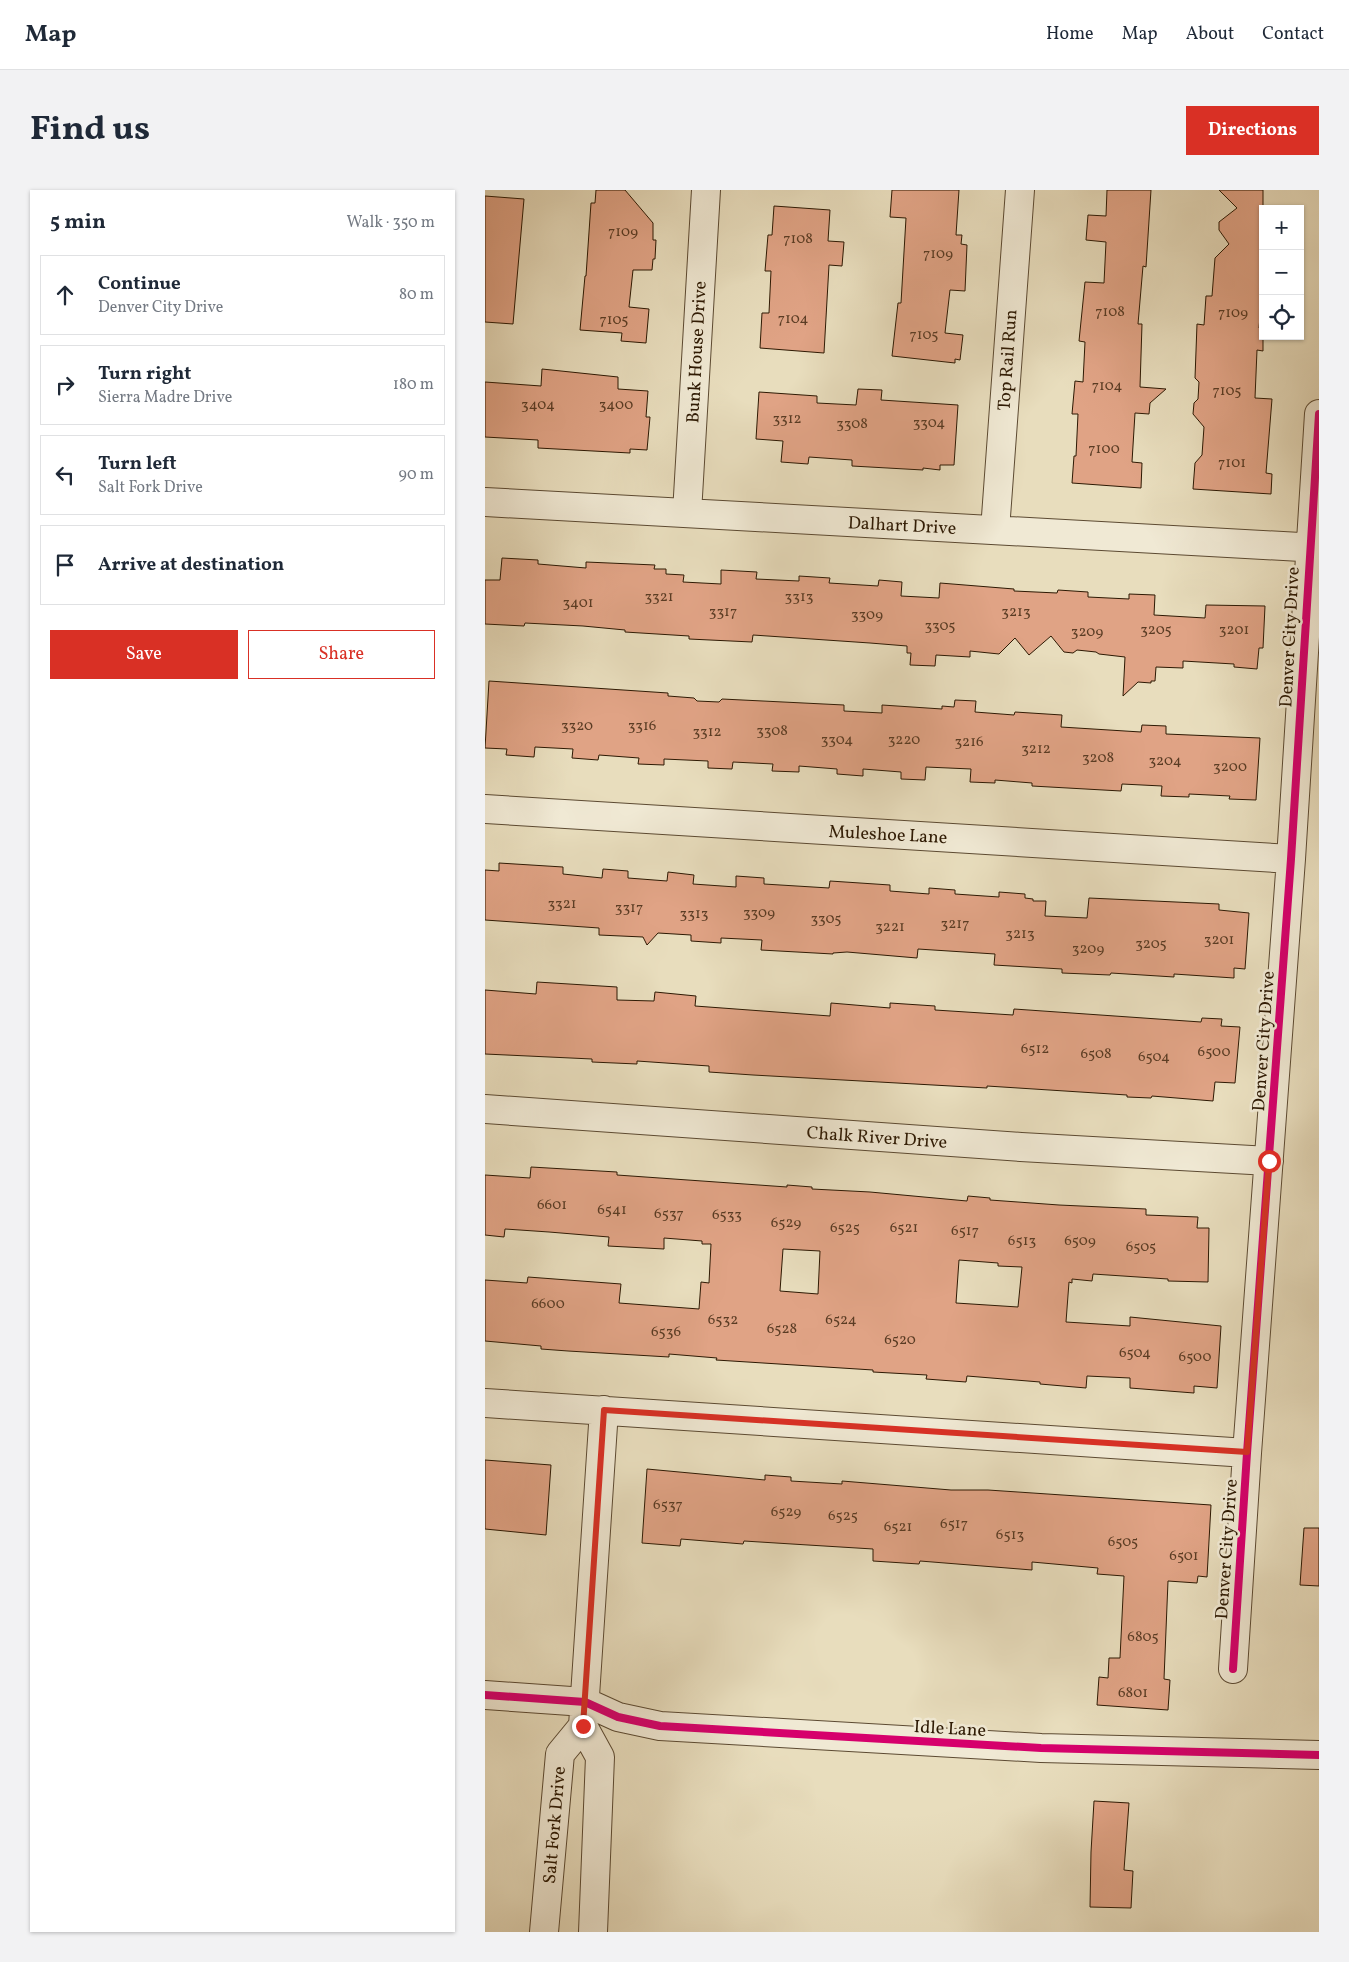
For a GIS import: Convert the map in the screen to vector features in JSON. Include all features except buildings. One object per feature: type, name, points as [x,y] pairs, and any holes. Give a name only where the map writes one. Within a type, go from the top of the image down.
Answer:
[{"type":"street","name":"Bunk House Drive","points":[[687,513],[706,190]]},
{"type":"street","name":"Top Rail Run","points":[[995,530],[1020,190]]},
{"type":"street","name":"Denver City Drive","points":[[1233,1669],[1247,1452],[1314,548],[1319,414]]},
{"type":"street","name":"Dalhart Drive","points":[[485,502],[1314,548]]},
{"type":"street","name":"Muleshoe Lane","points":[[485,809],[1291,859]]},
{"type":"street","name":"Chalk River Drive","points":[[485,1109],[1011,1147],[1269,1161]]},
{"type":"street","points":[[485,1403],[1247,1452]]},
{"type":"street","points":[[593,1932],[600,1757],[584,1714],[604,1410]]},
{"type":"street","points":[[485,1695],[584,1714]]},
{"type":"street","name":"Idle Lane","points":[[584,1714],[618,1717],[660,1726],[1041,1748],[1319,1755]]},
{"type":"street","name":"Salt Fork Drive","points":[[544,1932],[561,1754],[584,1714]]},
{"type":"cycle path","points":[[1233,1669],[1291,859],[1319,414]]},
{"type":"cycle path","points":[[485,1695],[585,1702],[618,1717],[660,1726],[1041,1748],[1319,1755]]},
{"type":"route","points":[[583,1726],[604,1410],[1247,1452],[1269,1161]]}]
